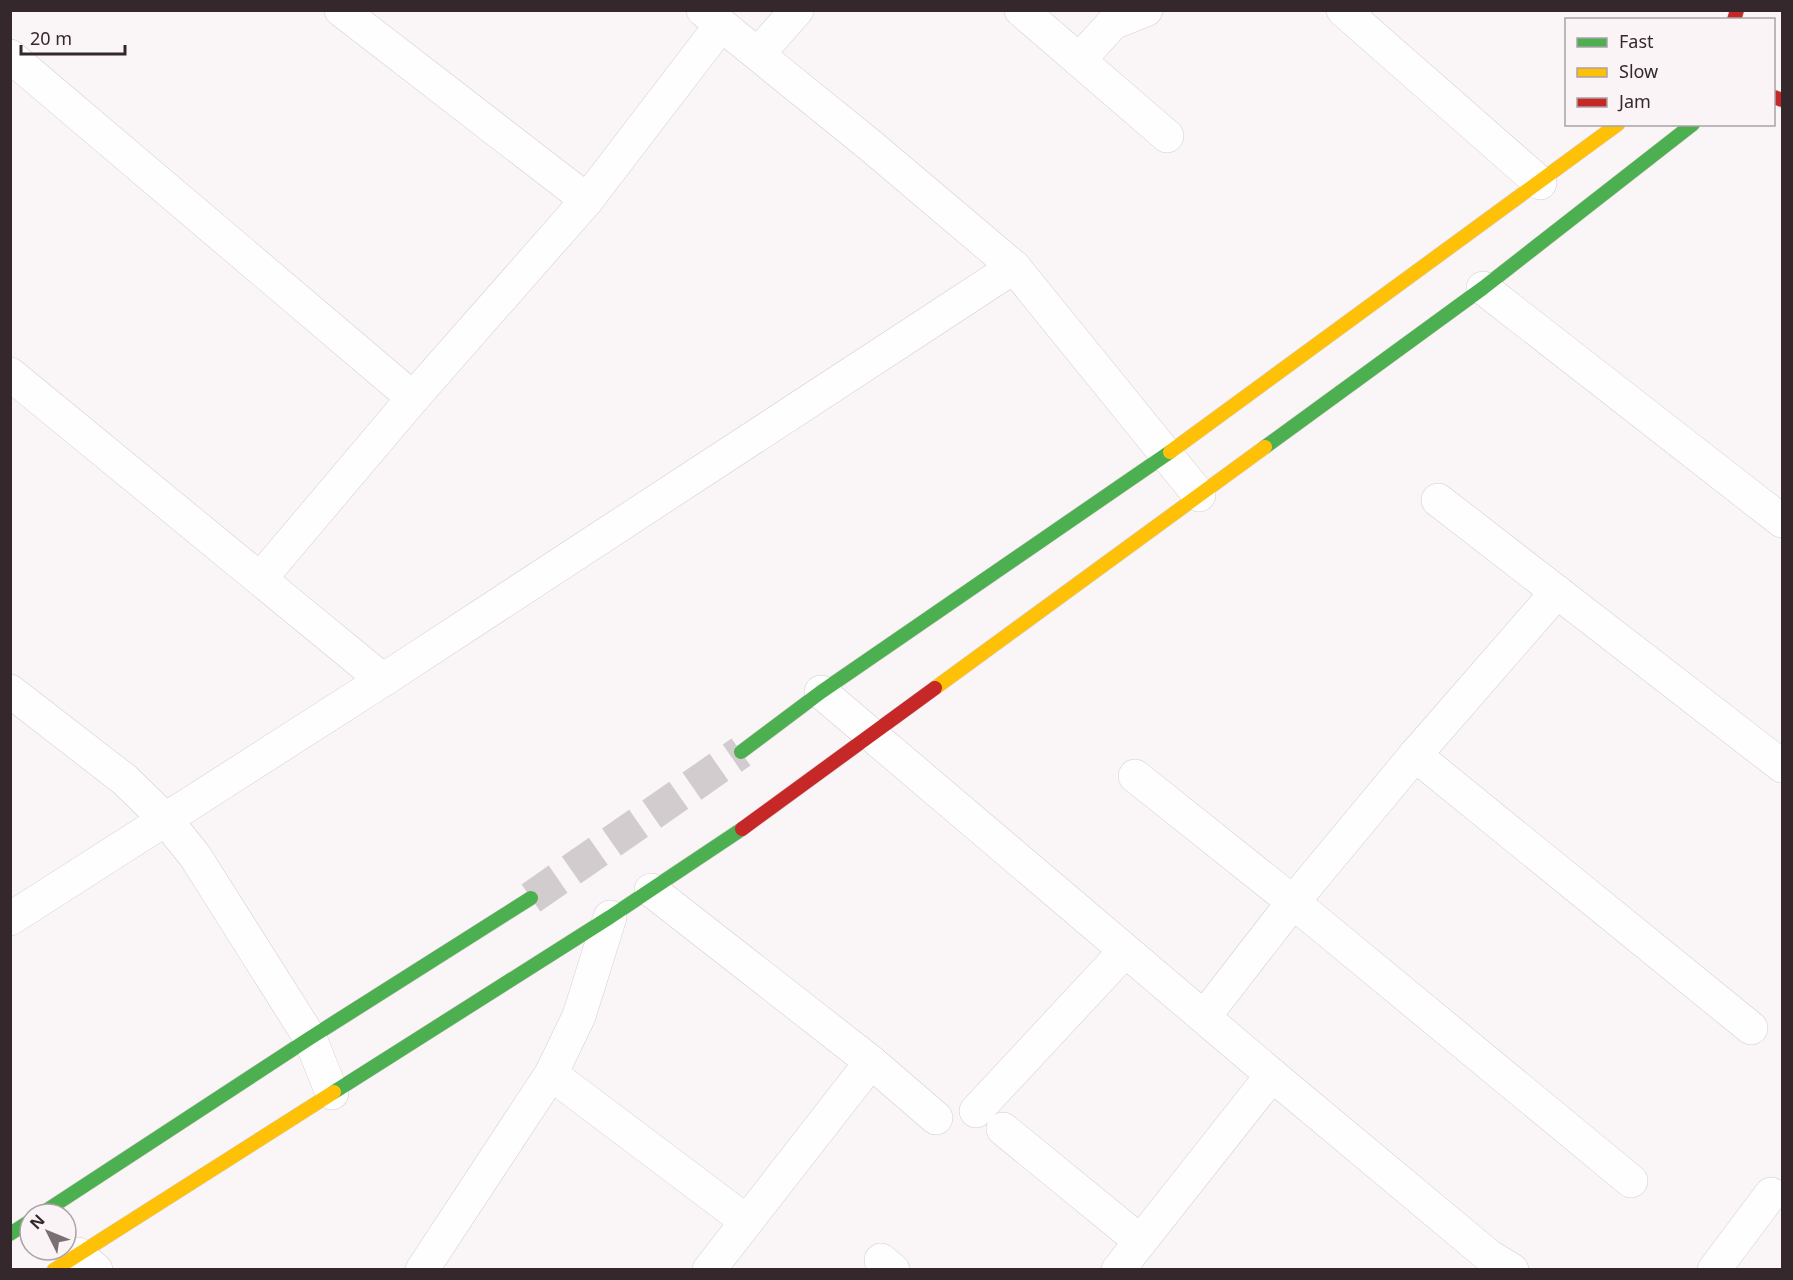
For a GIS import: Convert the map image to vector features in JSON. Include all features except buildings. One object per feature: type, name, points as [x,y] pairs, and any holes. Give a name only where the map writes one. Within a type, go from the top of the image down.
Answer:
[{"type":"main road","points":[[741,752],[821,692],[1167,454],[1615,126]]},
{"type":"main road","points":[[76,1264],[332,1093],[610,917],[751,823],[1483,288],[1690,126]]},
{"type":"main road","points":[[59,1202],[531,897]]},
{"type":"street","points":[[341,10],[587,200]]},
{"type":"street","points":[[758,54],[797,10]]},
{"type":"street","points":[[1021,10],[1167,136]]},
{"type":"street","points":[[1079,60],[1113,23],[1146,10]]},
{"type":"street","points":[[1343,10],[1540,183]]},
{"type":"street","points":[[260,579],[413,398],[587,200],[712,18],[871,146],[1014,267],[1199,495]]},
{"type":"street","points":[[10,56],[413,398]]},
{"type":"street","points":[[10,920],[383,680],[1014,267]]},
{"type":"street","points":[[1483,288],[1782,521]]},
{"type":"street","points":[[10,374],[383,680]]},
{"type":"street","points":[[1438,500],[1782,766]]},
{"type":"street","points":[[1204,1017],[1293,902],[1415,755],[1557,592]]},
{"type":"street","points":[[10,691],[125,780],[166,820],[195,855],[310,1038],[332,1093]]},
{"type":"street","points":[[821,692],[1493,1265]]},
{"type":"street","points":[[1415,755],[1751,1028]]},
{"type":"street","points":[[1135,776],[1293,902],[1631,1181]]},
{"type":"street","points":[[651,890],[871,1062],[936,1118]]},
{"type":"street","points":[[434,1265],[551,1074],[579,1016],[610,917]]},
{"type":"street","points":[[976,1111],[1125,951]]},
{"type":"street","points":[[709,1269],[871,1062]]},
{"type":"street","points":[[551,1074],[746,1221]]},
{"type":"street","points":[[1118,1269],[1272,1076]]},
{"type":"street","points":[[1003,1129],[1140,1241]]},
{"type":"street","points":[[1714,1269],[1779,1192]]},
{"type":"tunnel","points":[[531,898],[741,752]]},
{"type":"traffic: fast","points":[[1265,447],[1483,288],[1690,126]]},
{"type":"traffic: fast","points":[[741,752],[821,692],[1170,452]]},
{"type":"traffic: fast","points":[[334,1092],[610,917],[742,829]]},
{"type":"traffic: fast","points":[[59,1202],[310,1038],[531,898]]},
{"type":"traffic: fast","points":[[10,1234],[18,1229]]},
{"type":"traffic: slow","points":[[1170,452],[1615,126]]},
{"type":"traffic: slow","points":[[935,688],[1265,447]]},
{"type":"traffic: slow","points":[[54,1270],[334,1092]]},
{"type":"traffic: jam","points":[[1735,18],[1737,10]]},
{"type":"traffic: jam","points":[[1775,97],[1782,100]]},
{"type":"traffic: jam","points":[[742,829],[935,688]]}]
